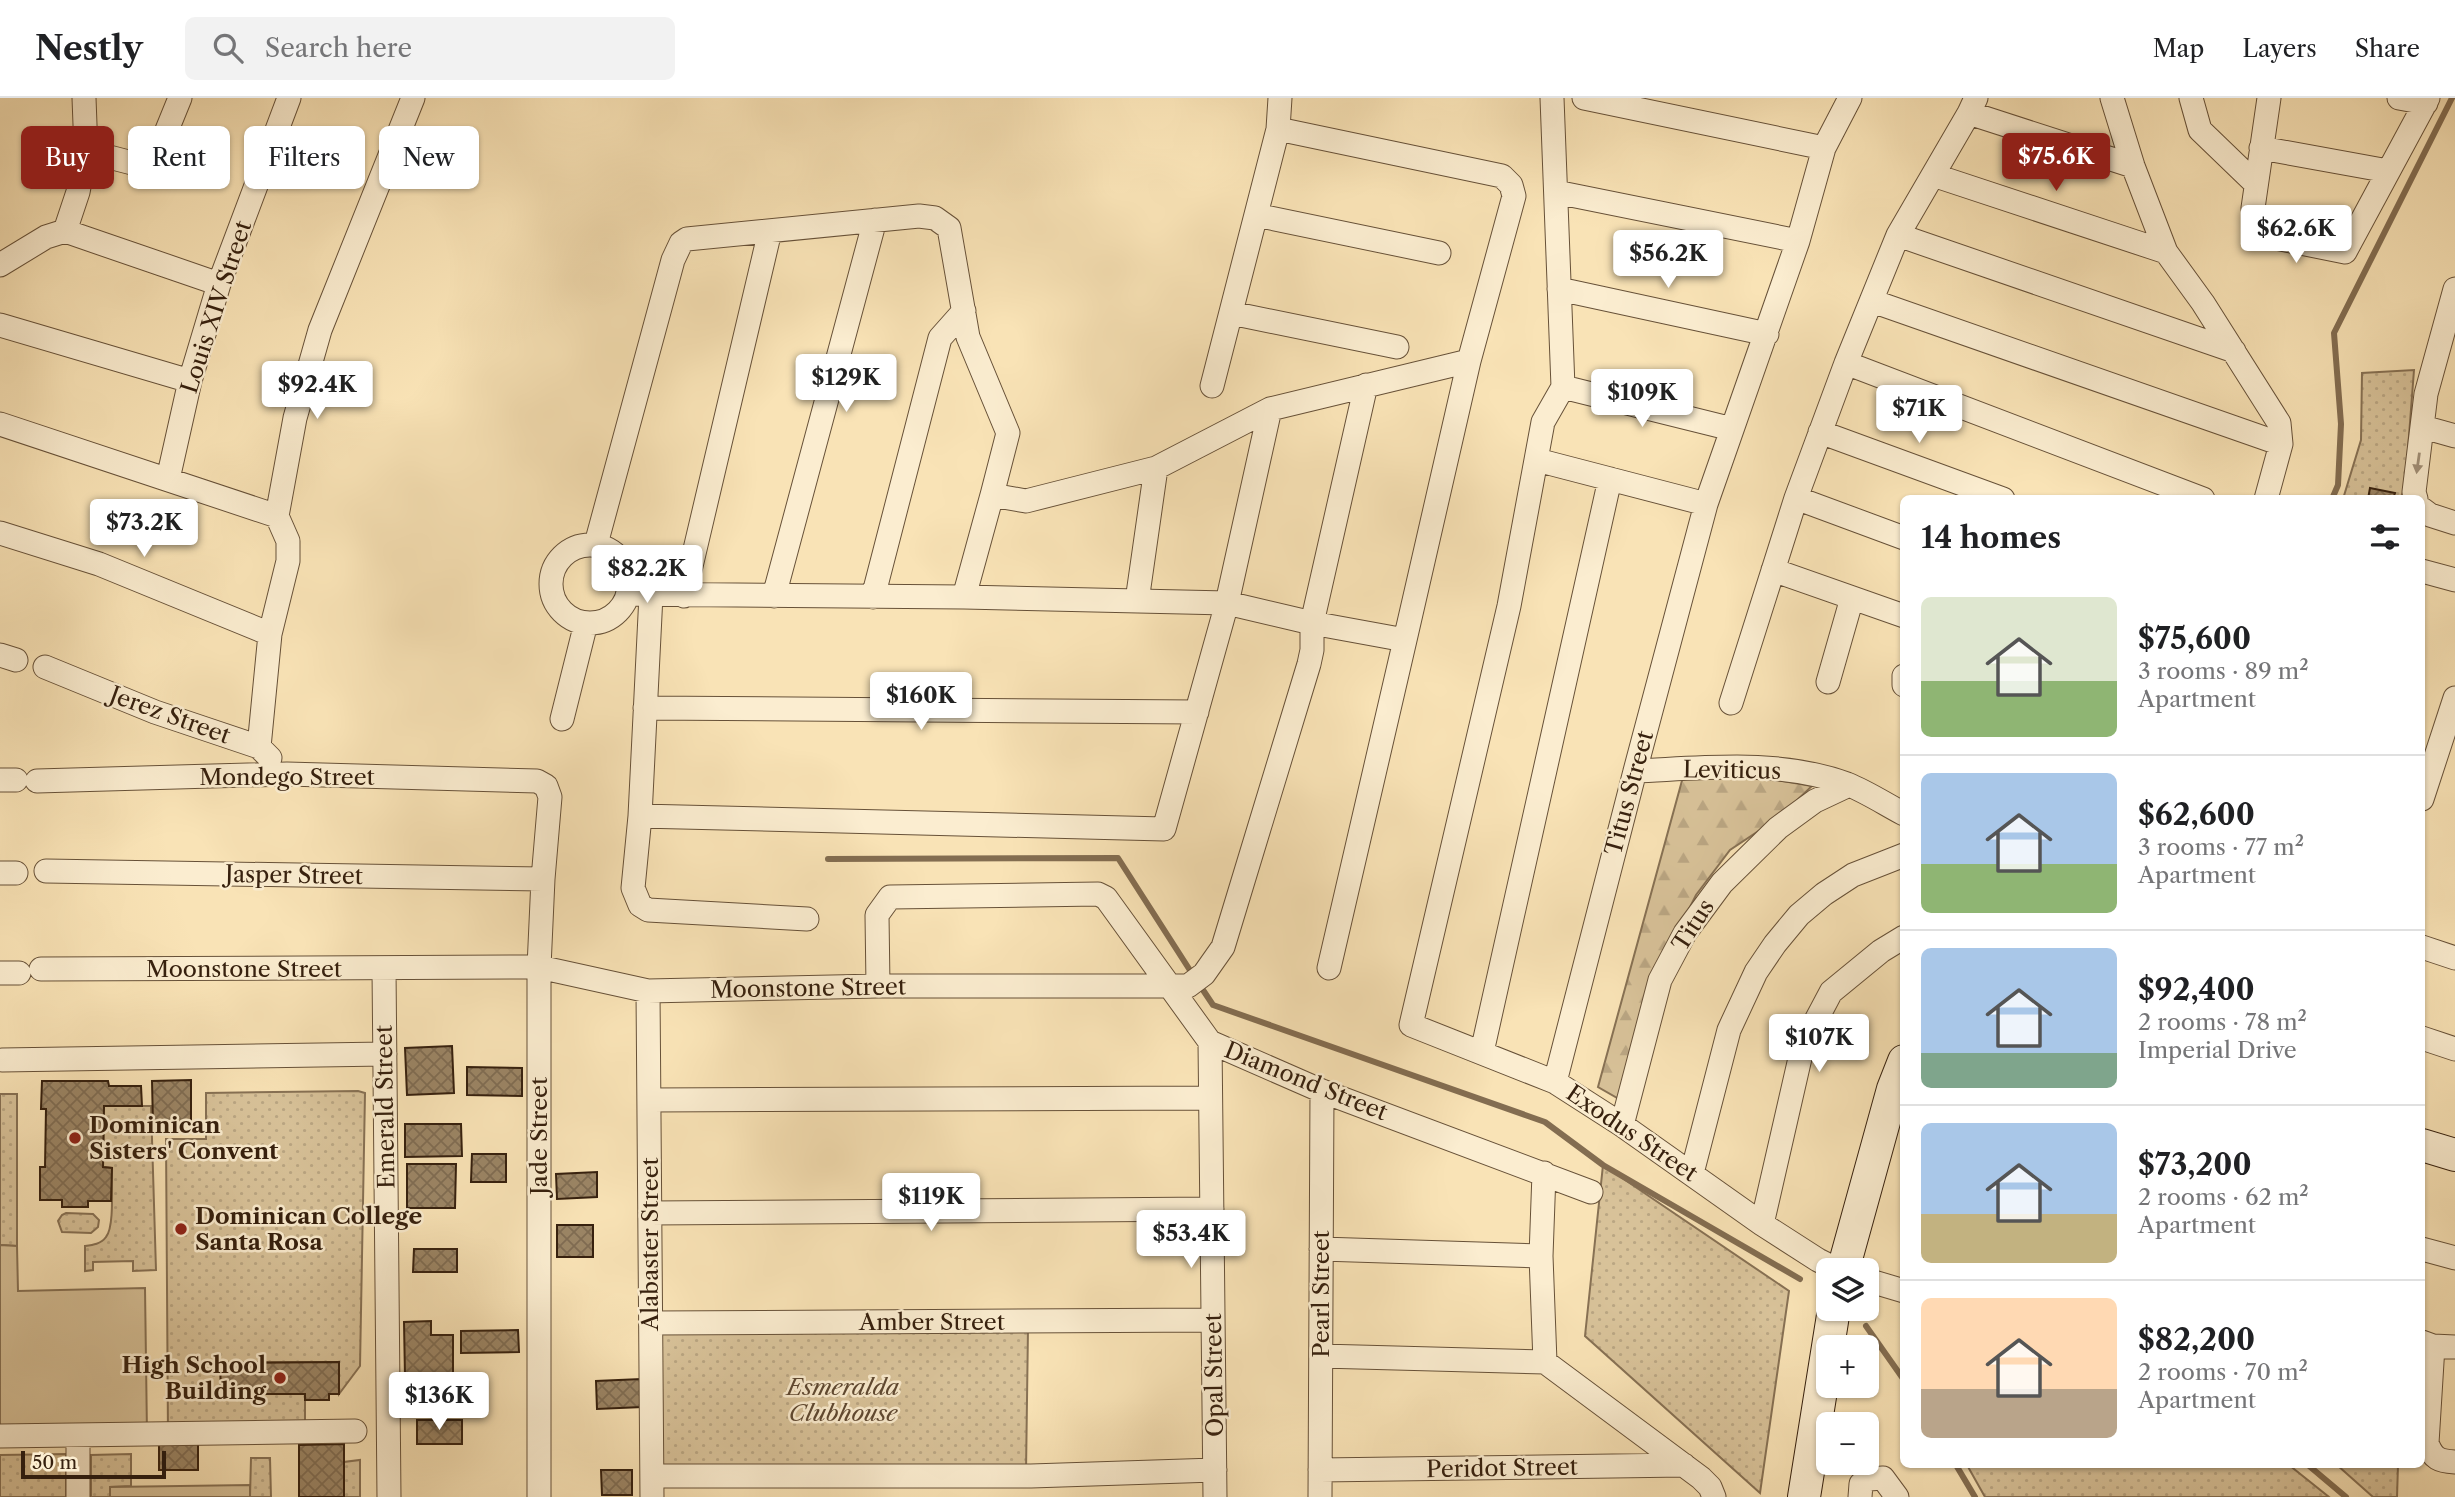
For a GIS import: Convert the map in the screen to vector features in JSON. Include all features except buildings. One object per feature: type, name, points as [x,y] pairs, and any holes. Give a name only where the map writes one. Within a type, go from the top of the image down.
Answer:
[{"type":"street","points":[[84,98],[85,126]]},
{"type":"street","points":[[114,158],[136,164],[158,152],[180,98]]},
{"type":"street","name":"Louis XIV Street","points":[[168,479],[190,381],[219,284],[289,98]]},
{"type":"street","points":[[259,747],[270,634],[288,561],[288,541],[277,516],[295,418],[320,330],[413,98]]},
{"type":"street","points":[[1212,386],[1278,129],[1280,98]]},
{"type":"street","points":[[1552,98],[1563,387],[1543,422],[1537,460],[1706,504]]},
{"type":"street","points":[[1584,98],[1824,148]]},
{"type":"street","name":"Titus Street","points":[[1555,1082],[1706,504],[1798,241],[1824,148],[1850,98]]},
{"type":"street","points":[[2112,98],[2133,166],[2166,252],[2203,303],[2279,423],[2281,444],[2267,495]]},
{"type":"street","points":[[2191,98],[2200,130],[2256,184]]},
{"type":"street","points":[[2269,98],[2253,208],[2256,234],[2345,252],[2427,101],[2399,98]]},
{"type":"street","points":[[1731,703],[1796,498],[1846,363],[1898,235],[1973,105],[2133,166]]},
{"type":"street","points":[[1278,129],[1502,176],[1511,185],[1514,195],[1469,361],[1329,968]]},
{"type":"street","points":[[2261,148],[2388,171]]},
{"type":"street","points":[[1933,175],[2166,252]]},
{"type":"street","points":[[65,231],[79,189]]},
{"type":"street","points":[[1556,192],[1798,241]]},
{"type":"street","points":[[1256,215],[1439,253]]},
{"type":"street","points":[[597,544],[673,260],[681,243],[687,240],[875,220],[919,216],[935,218],[949,228],[968,337],[1008,433],[964,597]]},
{"type":"street","points":[[775,596],[875,220]]},
{"type":"street","points":[[0,265],[46,237],[65,231],[219,284]]},
{"type":"street","points":[[684,596],[770,231]]},
{"type":"street","points":[[1898,235],[2234,351]]},
{"type":"street","points":[[1559,289],[1767,334]]},
{"type":"street","points":[[2415,495],[2426,394],[2447,351],[2455,289]]},
{"type":"street","points":[[1872,301],[2281,444]]},
{"type":"street","points":[[873,597],[940,338],[964,311]]},
{"type":"street","points":[[1231,313],[1396,347]]},
{"type":"street","points":[[0,325],[190,381]]},
{"type":"street","points":[[992,495],[1027,501],[1156,468],[1270,409],[1469,361]]},
{"type":"street","points":[[1846,363],[2192,495]]},
{"type":"street","name":"Moonstone Street","points":[[20,972],[539,967],[648,991],[878,986],[1188,986],[1204,974],[1223,947],[1309,664],[1312,623],[1366,385]]},
{"type":"street","points":[[1563,387],[1732,429]]},
{"type":"street","points":[[640,816],[1164,829],[1227,603],[1270,409]]},
{"type":"street","points":[[0,424],[277,516]]},
{"type":"street","points":[[2423,427],[2455,436]]},
{"type":"street","points":[[1820,432],[1992,495]]},
{"type":"street","name":"Exodus Street","points":[[1537,460],[1510,606],[1410,1025],[1555,1082],[1816,1259]]},
{"type":"street","points":[[1137,601],[1156,468]]},
{"type":"street","points":[[1482,1052],[1610,479]]},
{"type":"street","points":[[1796,498],[1900,537]]},
{"type":"street","points":[[2425,511],[2455,523]]},
{"type":"street","points":[[0,533],[99,565],[270,634]]},
{"type":"street","points":[[807,919],[648,910],[640,905],[633,888],[640,816],[645,708],[639,595],[616,554],[597,544],[579,546],[563,555],[554,570],[551,587],[557,604],[569,617],[586,623],[604,621],[639,595],[964,597],[1227,603],[1312,623],[1405,640]]},
{"type":"street","points":[[1773,570],[1900,615]]},
{"type":"street","points":[[2425,572],[2455,580]]},
{"type":"street","points":[[1828,682],[1852,598]]},
{"type":"street","points":[[562,719],[586,623]]},
{"type":"street","name":"Jerez Street","points":[[45,667],[156,712],[259,747],[287,774]]},
{"type":"street","points":[[2425,790],[2455,698]]},
{"type":"street","points":[[645,708],[1197,712]]},
{"type":"street","name":"Leviticus","points":[[1635,771],[1747,766],[1815,774],[1849,785],[1900,812]]},
{"type":"street","name":"Mondego Street","points":[[18,780],[287,774],[537,781]]},
{"type":"street","name":"Jade Street","points":[[537,781],[547,786],[550,797],[539,967],[539,1497]]},
{"type":"street","name":"Titus","points":[[1622,1125],[1661,980],[1685,933],[1721,883],[1777,828],[1815,801],[1849,785]]},
{"type":"street","points":[[1692,1173],[1729,1030],[1756,972],[1799,915],[1825,894],[1853,875],[1900,857]]},
{"type":"street","name":"Jasper Street","points":[[46,872],[543,879]]},
{"type":"street","name":"Diamond Street","points":[[878,986],[877,915],[890,897],[1087,892],[1106,898],[1210,1042],[1322,1091],[1591,1192]]},
{"type":"street","points":[[1762,1223],[1804,1045],[1831,992],[1881,951],[1900,939]]},
{"type":"street","points":[[2425,948],[2455,958]]},
{"type":"street","name":"Emerald Street","points":[[384,969],[389,1497]]},
{"type":"street","name":"Alabaster Street","points":[[648,991],[652,1487]]},
{"type":"street","points":[[2425,1039],[2455,1049]]},
{"type":"street","name":"Opal Street","points":[[1210,1042],[1215,1497]]},
{"type":"street","points":[[2,1060],[385,1054]]},
{"type":"street","points":[[1843,1258],[1892,1089],[1900,1070]]},
{"type":"street","name":"Pearl Street","points":[[1320,1497],[1322,1091]]},
{"type":"street","points":[[649,1100],[1210,1098]]},
{"type":"street","points":[[2425,1145],[2455,1155]]},
{"type":"street","points":[[1544,1173],[1541,1256],[1545,1362]]},
{"type":"street","points":[[650,1213],[1212,1209]]},
{"type":"street","points":[[1321,1249],[1541,1256]]},
{"type":"street","points":[[2425,1250],[2455,1258]]},
{"type":"street","points":[[1879,1284],[1900,1290]]},
{"type":"street","name":"Amber Street","points":[[651,1323],[1213,1320]]},
{"type":"street","points":[[1804,1497],[1832,1321]]},
{"type":"street","points":[[2437,1345],[2427,1443],[2431,1455],[2440,1461],[2455,1462]]},
{"type":"street","points":[[1321,1356],[1545,1362],[1684,1465],[1710,1487],[1714,1497]]},
{"type":"street","points":[[0,1436],[355,1431]]},
{"type":"street","points":[[78,1435],[78,1497]]},
{"type":"street","name":"Peridot Street","points":[[1320,1470],[1684,1465]]},
{"type":"street","points":[[652,1487],[1215,1470]]},
{"type":"street","points":[[1860,1497],[1861,1484],[1869,1479],[1883,1478],[1897,1497]]},
{"type":"green space","points":[[2414,370],[2405,488],[2402,495],[2344,495],[2361,440],[2362,373]]},
{"type":"green space","points":[[1752,776],[1812,786],[1778,818],[1730,850],[1696,895],[1655,977],[1619,1099],[1598,1087],[1683,777]]},
{"type":"green space","points":[[206,1093],[365,1093],[360,1366],[339,1394],[339,1362],[221,1362],[221,1394],[305,1393],[305,1435],[168,1435],[166,1139],[206,1139]]},
{"type":"green space","points":[[0,1094],[17,1094],[17,1246],[0,1245]]},
{"type":"green space","points":[[104,1106],[151,1106],[156,1270],[133,1271],[133,1261],[93,1262],[93,1270],[85,1271],[85,1246],[97,1244],[104,1239],[111,1224],[112,1168],[103,1167]]},
{"type":"green space","points":[[1603,1165],[1789,1291],[1760,1493],[1585,1336]]},
{"type":"green space","points":[[66,1213],[93,1214],[99,1220],[98,1227],[91,1233],[62,1232],[58,1221]]},
{"type":"green space","points":[[0,1245],[17,1246],[18,1291],[145,1288],[147,1434],[0,1436]]},
{"type":"green space","name":"Esmeralda Clubhouse","points":[[657,1328],[1028,1328],[1026,1472],[660,1472]]},
{"type":"green space","points":[[66,1454],[66,1497],[0,1497],[0,1455]]},
{"type":"green space","points":[[131,1454],[131,1486],[110,1487],[110,1497],[91,1497],[91,1455]]},
{"type":"green space","points":[[251,1458],[270,1458],[271,1497],[250,1497]]},
{"type":"green space","points":[[360,1460],[360,1497],[344,1497],[344,1462]]},
{"type":"green space","points":[[1969,1468],[2293,1468],[2329,1497],[1985,1497]]},
{"type":"green space","points":[[2340,1468],[2398,1468],[2397,1497],[2373,1497]]},
{"type":"green space","points":[[250,1485],[250,1497],[110,1497],[110,1487]]},
{"type":"waterway","points":[[2334,495],[2338,485],[2341,424],[2334,333],[2452,98]]},
{"type":"waterway","points":[[828,859],[1118,858],[1193,975]]},
{"type":"waterway","points":[[1199,984],[1213,1005],[1545,1122],[1603,1165],[1800,1279]]},
{"type":"waterway","points":[[1866,1326],[1900,1374]]},
{"type":"waterway","points":[[1958,1468],[1975,1497]]},
{"type":"waterway","points":[[2312,1468],[2346,1497]]},
{"type":"place","name":"Dominican Sisters' Convent","points":[[75,1138]]},
{"type":"place","name":"Dominican College Santa Rosa","points":[[181,1229]]},
{"type":"place","name":"High School Building","points":[[280,1378]]}]
